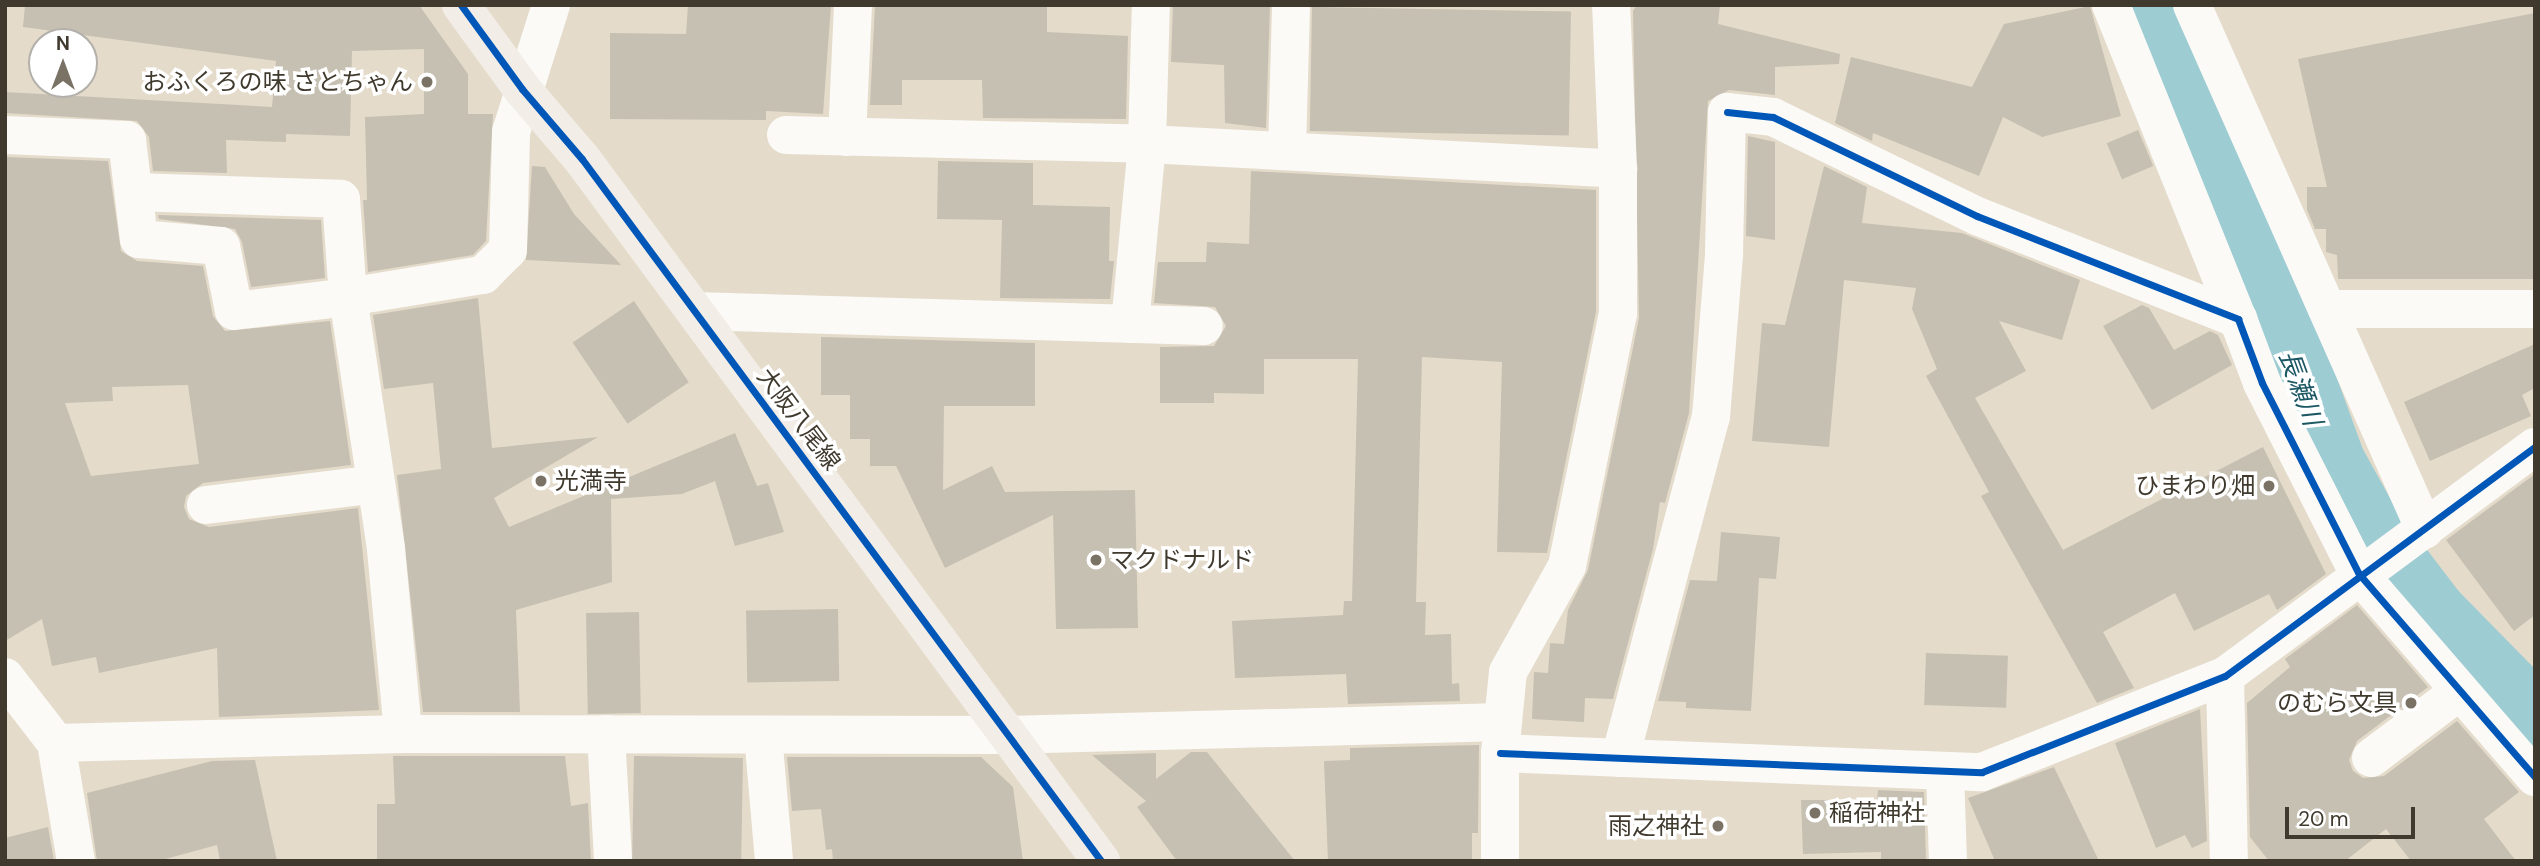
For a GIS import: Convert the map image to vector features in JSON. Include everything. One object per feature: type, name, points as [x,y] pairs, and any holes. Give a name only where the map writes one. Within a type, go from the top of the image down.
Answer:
[{"type":"main road","name":"大阪八尾線","points":[[461,5],[522,89],[582,159],[1101,861]]},
{"type":"street","points":[[5,135],[127,140],[139,239],[222,246],[234,312],[483,275],[508,250],[511,132],[522,89],[551,5]]},
{"type":"street","points":[[847,136],[853,5]]},
{"type":"street","points":[[1130,324],[1147,144],[1152,5]]},
{"type":"street","points":[[1500,861],[1502,737],[1508,672],[1567,566],[1618,314],[1618,169],[1611,5]]},
{"type":"street","points":[[2111,5],[2262,383],[2391,553],[2460,691],[2535,777]]},
{"type":"street","points":[[2192,5],[2327,309],[2391,553]]},
{"type":"street","points":[[1286,151],[1291,9]]},
{"type":"street","points":[[1620,758],[1711,417],[1724,254],[1727,112],[1773,117],[1978,216],[2238,319]]},
{"type":"street","points":[[786,135],[1147,144],[1618,169]]},
{"type":"street","points":[[134,191],[341,199],[348,297],[376,484],[403,734]]},
{"type":"street","points":[[2327,309],[2535,309]]},
{"type":"street","points":[[695,312],[1205,326]]},
{"type":"street","points":[[56,743],[403,734],[1502,737],[1620,758],[1982,772],[2225,676],[2535,447]]},
{"type":"street","points":[[206,505],[376,484]]},
{"type":"street","points":[[2225,676],[2230,861]]},
{"type":"street","points":[[5,677],[56,743],[76,861]]},
{"type":"street","points":[[2371,758],[2460,691]]},
{"type":"street","points":[[606,734],[613,861]]},
{"type":"street","points":[[762,735],[774,861]]},
{"type":"street","points":[[1945,771],[1948,861]]},
{"type":"building","points":[[25,5],[419,5],[468,74],[468,114],[493,114],[486,241],[473,255],[368,272],[363,200],[367,200],[365,117],[424,114],[424,49],[352,51],[350,136],[286,134],[286,142],[226,140],[227,173],[153,171],[149,137],[137,121],[5,113],[5,92],[28,93],[28,98],[98,97],[272,107],[276,61],[98,37],[98,28],[23,27]]},
{"type":"building","points":[[688,5],[831,5],[823,114],[766,111],[766,120],[610,119],[610,33],[686,34]]},
{"type":"building","points":[[875,5],[1047,5],[1047,32],[1128,36],[1126,119],[983,118],[982,80],[902,80],[902,105],[870,105]]},
{"type":"building","points":[[1173,5],[1270,5],[1266,128],[1225,123],[1224,65],[1171,62]]},
{"type":"building","points":[[1637,5],[1720,5],[1718,24],[1840,54],[1839,64],[1775,67],[1775,95],[1729,90],[1708,101],[1689,413],[1665,503],[1660,502],[1653,549],[1613,699],[1585,698],[1584,722],[1532,719],[1534,672],[1548,673],[1550,643],[1564,644],[1568,610],[1588,570],[1639,318],[1633,11]]},
{"type":"building","points":[[2090,6],[2121,116],[2042,137],[2003,117],[1979,176],[1873,133],[1872,141],[1835,123],[1851,57],[1972,87],[2004,24]]},
{"type":"building","points":[[1312,7],[1571,12],[1569,136],[1310,131]]},
{"type":"building","points":[[2535,13],[2535,279],[2338,279],[2337,255],[2326,252],[2326,229],[2315,229],[2307,210],[2307,187],[2327,187],[2298,59]]},
{"type":"building","points":[[2138,130],[2153,166],[2122,179],[2107,143]]},
{"type":"building","points":[[1748,136],[1775,142],[1775,240],[1746,236]]},
{"type":"building","points":[[5,157],[108,161],[121,251],[137,261],[203,266],[213,316],[225,331],[330,321],[351,465],[203,483],[186,496],[184,507],[189,519],[209,527],[358,508],[379,710],[219,717],[217,648],[99,673],[96,657],[52,666],[42,619],[5,641]],"holes":[[[188,385],[199,464],[91,476],[65,403],[113,401],[112,387]]]},
{"type":"building","points":[[938,161],[1033,163],[1033,205],[1110,207],[1109,261],[1114,261],[1110,299],[1000,298],[1002,220],[937,219]]},
{"type":"building","points":[[532,166],[545,167],[574,214],[621,265],[526,260]]},
{"type":"building","points":[[1824,166],[1867,187],[1862,223],[1962,233],[2080,280],[2062,340],[1999,321],[2026,371],[1975,398],[2063,550],[2263,447],[2326,574],[2277,610],[2269,594],[2194,631],[2175,593],[2103,632],[2134,688],[2097,703],[1981,496],[1989,492],[1926,376],[1937,369],[1912,309],[1916,288],[1844,280],[1829,447],[1752,441],[1762,323],[1785,325]]},
{"type":"building","points":[[1251,171],[1596,190],[1596,312],[1547,553],[1497,552],[1502,362],[1422,357],[1416,602],[1426,602],[1425,635],[1451,634],[1452,684],[1459,683],[1460,701],[1348,704],[1346,674],[1235,678],[1232,621],[1343,615],[1344,601],[1352,601],[1358,359],[1264,359],[1264,394],[1214,393],[1214,403],[1160,403],[1160,347],[1214,346],[1226,326],[1215,307],[1154,303],[1158,262],[1206,262],[1207,242],[1249,244]]},
{"type":"building","points":[[158,215],[321,220],[325,278],[251,287],[242,242],[235,229],[159,219]]},
{"type":"building","points":[[478,298],[492,448],[598,437],[494,498],[509,527],[735,433],[757,486],[768,483],[784,532],[735,546],[715,481],[682,494],[611,499],[612,582],[516,610],[520,712],[423,712],[397,475],[441,469],[433,383],[384,389],[373,315]]},
{"type":"building","points":[[634,301],[689,382],[627,424],[573,342]]},
{"type":"building","points":[[2142,305],[2149,308],[2174,350],[2210,331],[2218,335],[2232,365],[2152,410],[2103,326]]},
{"type":"building","points":[[821,337],[1035,343],[1035,406],[944,406],[943,490],[992,466],[1005,492],[1135,490],[1138,628],[1056,629],[1053,515],[945,568],[896,466],[870,466],[870,439],[850,439],[850,395],[821,395]]},
{"type":"building","points":[[2535,344],[2535,388],[2522,395],[2531,416],[2430,461],[2404,402]]},
{"type":"building","points":[[2535,474],[2535,615],[2514,631],[2446,540]]},
{"type":"building","points":[[1721,532],[1780,537],[1776,579],[1759,578],[1751,711],[1686,708],[1686,702],[1658,701],[1690,580],[1717,581]]},
{"type":"building","points":[[2357,605],[2428,687],[2357,741],[2349,760],[2353,771],[2363,778],[2384,776],[2457,721],[2519,792],[2484,819],[2516,861],[2411,861],[2386,829],[2345,861],[2269,861],[2250,837],[2247,703],[2290,667],[2285,659]]},
{"type":"building","points":[[838,609],[839,681],[747,683],[746,611]]},
{"type":"building","points":[[639,612],[641,713],[588,714],[586,613]]},
{"type":"building","points":[[1926,653],[2008,656],[2006,708],[1924,705]]},
{"type":"building","points":[[2200,709],[2207,841],[2192,848],[2185,835],[2156,848],[2115,743]]},
{"type":"building","points":[[1479,745],[1478,833],[1472,833],[1472,861],[1328,861],[1324,761],[1350,760],[1350,748]]},
{"type":"building","points":[[1191,752],[1207,752],[1295,861],[1177,861],[1137,807],[1146,801],[1092,755],[1156,753],[1156,779]]},
{"type":"building","points":[[393,756],[565,756],[571,806],[588,803],[591,861],[377,861],[377,804],[395,804]]},
{"type":"building","points":[[634,756],[743,758],[741,861],[632,861]]},
{"type":"building","points":[[787,757],[981,757],[1013,787],[1023,861],[833,861],[832,849],[826,850],[821,809],[792,811]]},
{"type":"building","points":[[255,760],[277,861],[220,861],[217,845],[158,861],[97,861],[87,793],[212,761]]},
{"type":"building","points":[[2054,767],[2099,861],[1995,861],[1968,798]]},
{"type":"building","points":[[1878,790],[1924,792],[1926,861],[1881,861],[1881,852],[1803,854],[1801,800],[1877,800]]},
{"type":"building","points":[[48,827],[54,861],[5,861],[5,838]]},
{"type":"waterway","name":"長瀬川","points":[[2141,5],[2183,113],[2264,291],[2327,464],[2364,531],[2429,616],[2535,724]]},
{"type":"cycle path","points":[[461,5],[522,89],[582,159],[1101,861]]},
{"type":"cycle path","points":[[1727,112],[1773,117],[1977,216],[2238,319],[2262,383],[2359,574],[2535,777]]},
{"type":"cycle path","points":[[1500,753],[1982,772],[2225,676],[2535,447]]},
{"type":"place","name":"おふくろの味 さとちゃん","points":[[427,82]]},
{"type":"place","name":"光満寺","points":[[541,481]]},
{"type":"place","name":"ひまわり畑","points":[[2269,486]]},
{"type":"place","name":"マクドナルド","points":[[1096,560]]},
{"type":"place","name":"のむら文具","points":[[2411,703]]},
{"type":"place","name":"稲荷神社","points":[[1815,813]]},
{"type":"place","name":"雨之神社","points":[[1718,826]]}]
